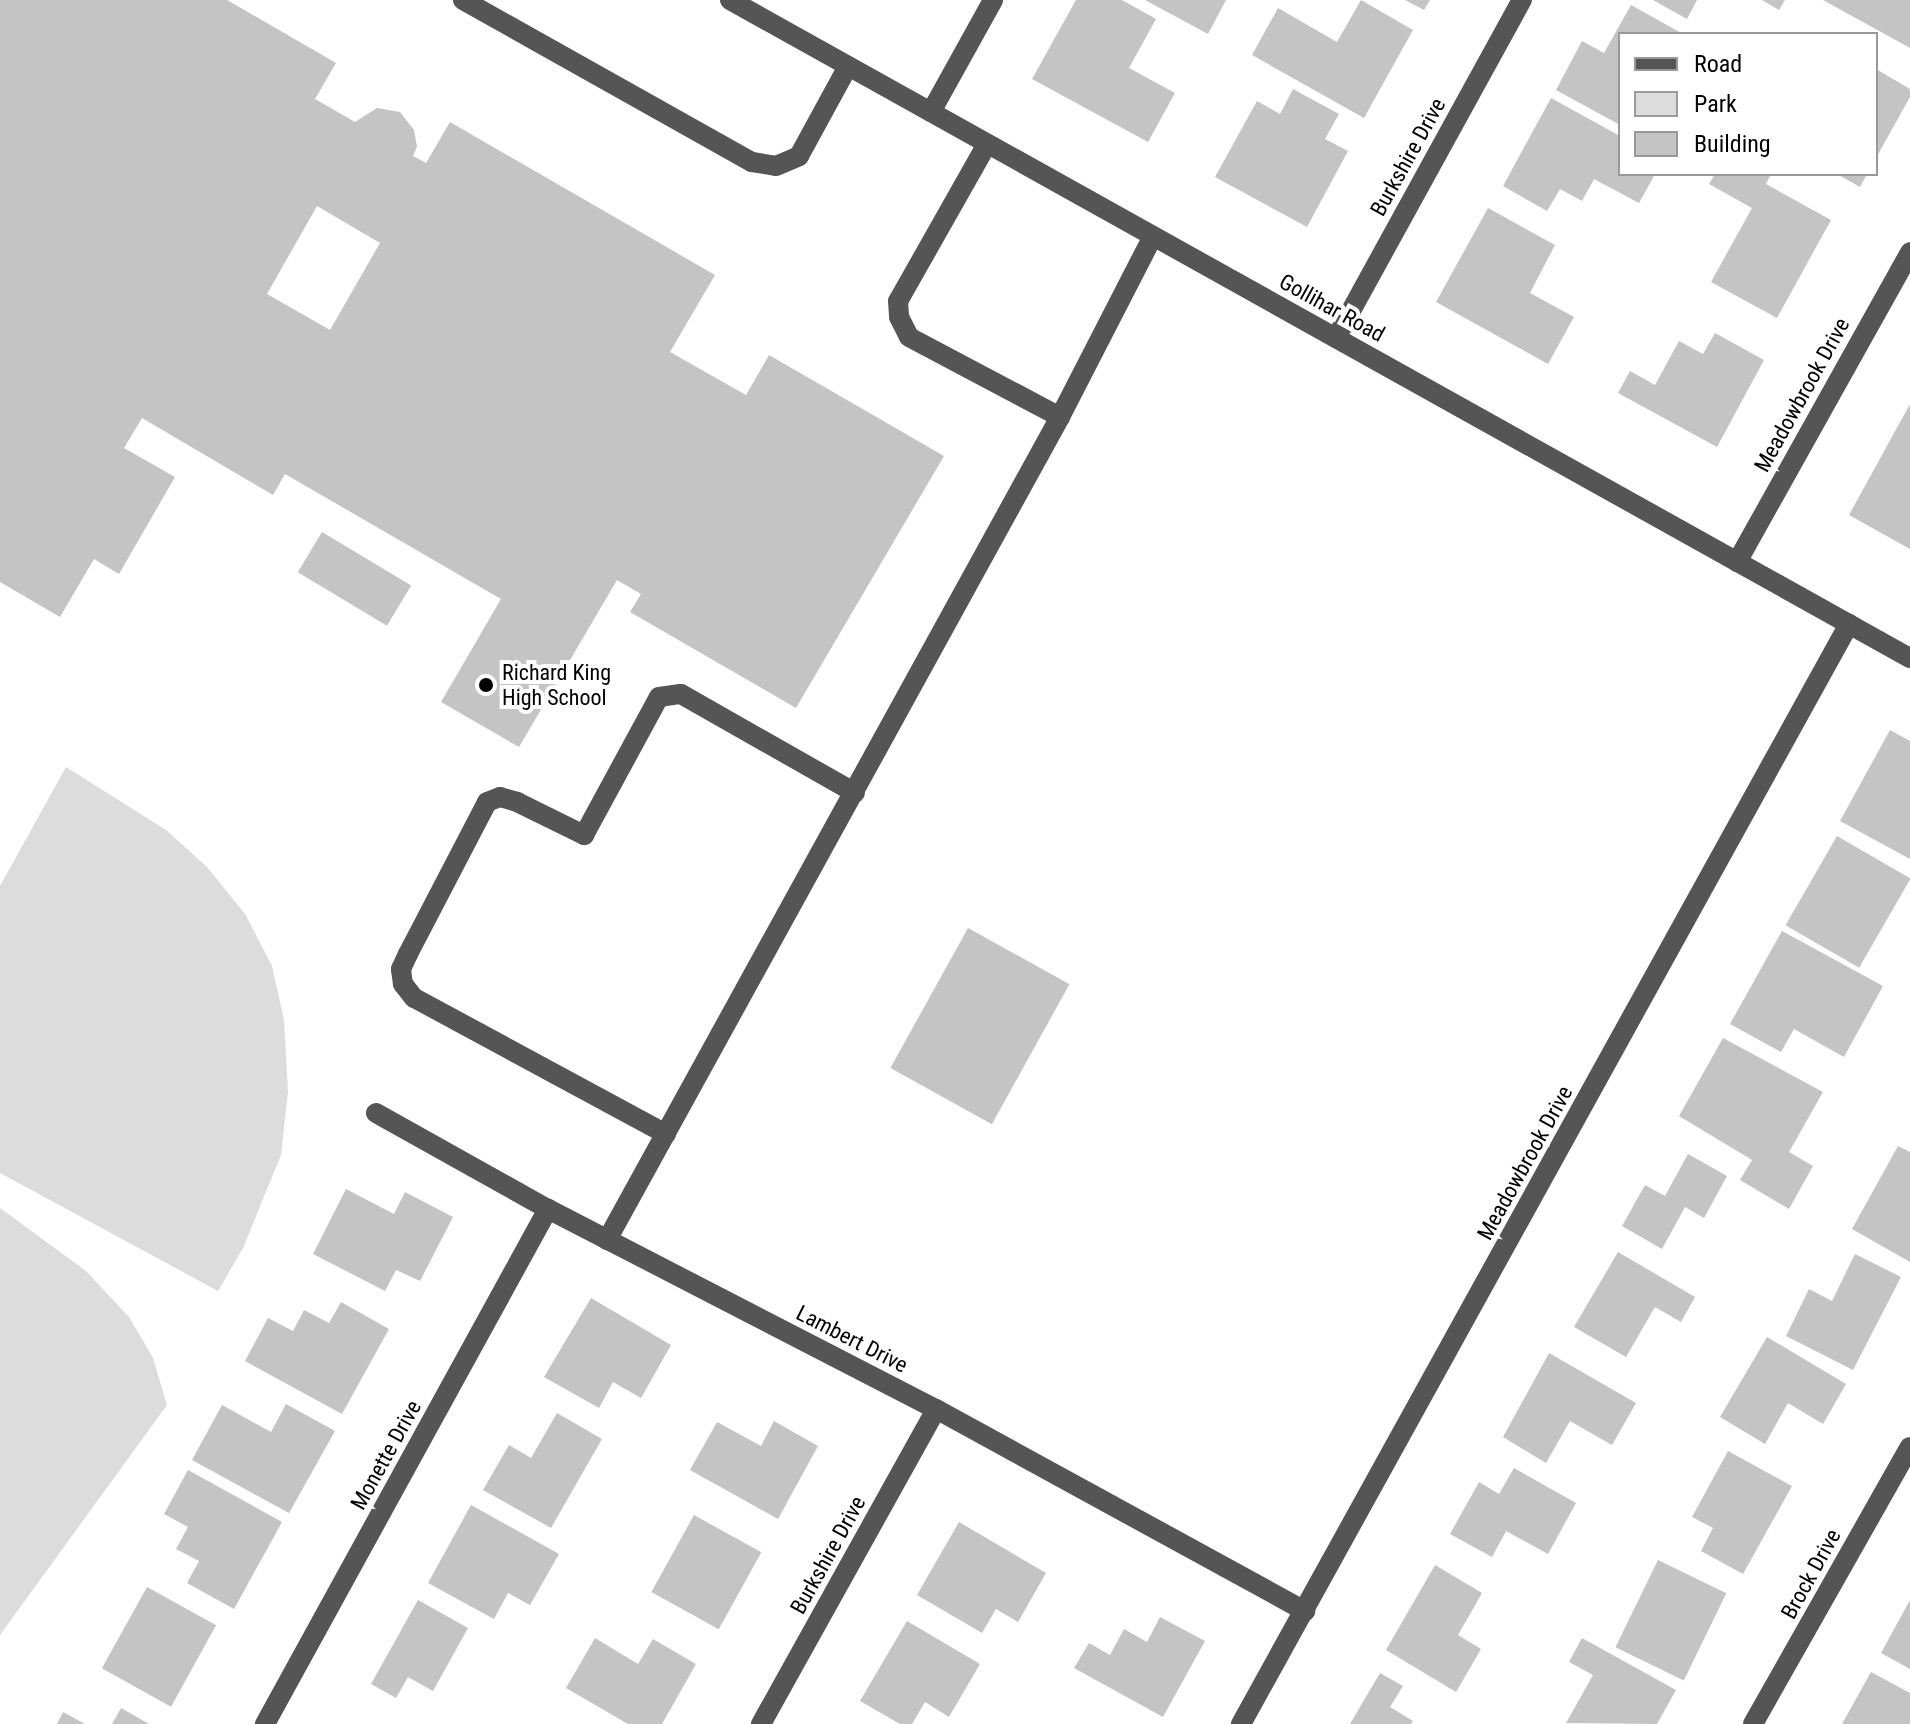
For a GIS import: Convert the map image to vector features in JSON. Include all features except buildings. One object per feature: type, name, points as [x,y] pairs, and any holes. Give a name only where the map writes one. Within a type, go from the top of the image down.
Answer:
[{"type":"street","name":"Gollihar Road","points":[[730,0],[1910,658]]},
{"type":"street","points":[[931,112],[993,0]]},
{"type":"street","name":"Burkshire Drive","points":[[1336,338],[1522,0]]},
{"type":"street","points":[[477,3],[752,162],[776,166],[799,156],[848,66]]},
{"type":"street","points":[[987,144],[898,301],[899,317],[909,337],[1060,417]]},
{"type":"street","points":[[607,1240],[1060,417],[1153,236]]},
{"type":"street","name":"Meadowbrook Drive","points":[[1737,562],[1910,252]]},
{"type":"street","name":"Meadowbrook Drive","points":[[1241,1724],[1849,624]]},
{"type":"street","points":[[666,1134],[414,998],[403,984],[401,969],[487,802],[500,797],[517,802],[584,835],[659,697],[681,694],[855,793]]},
{"type":"street","name":"Lambert Drive","points":[[376,1113],[548,1209],[936,1409],[1305,1611]]},
{"type":"street","name":"Monette Drive","points":[[265,1724],[548,1209]]},
{"type":"street","name":"Burkshire Drive","points":[[761,1724],[936,1409]]},
{"type":"street","name":"Brock Drive","points":[[1753,1724],[1910,1447]]},
{"type":"green space","points":[[66,767],[166,830],[207,867],[245,914],[272,966],[284,1020],[288,1091],[281,1155],[243,1248],[218,1291],[0,1173],[0,886]]},
{"type":"green space","points":[[0,1208],[86,1271],[129,1317],[153,1358],[167,1405],[0,1635]]},
{"type":"place","name":"Richard King High School","points":[[486,685]]}]
